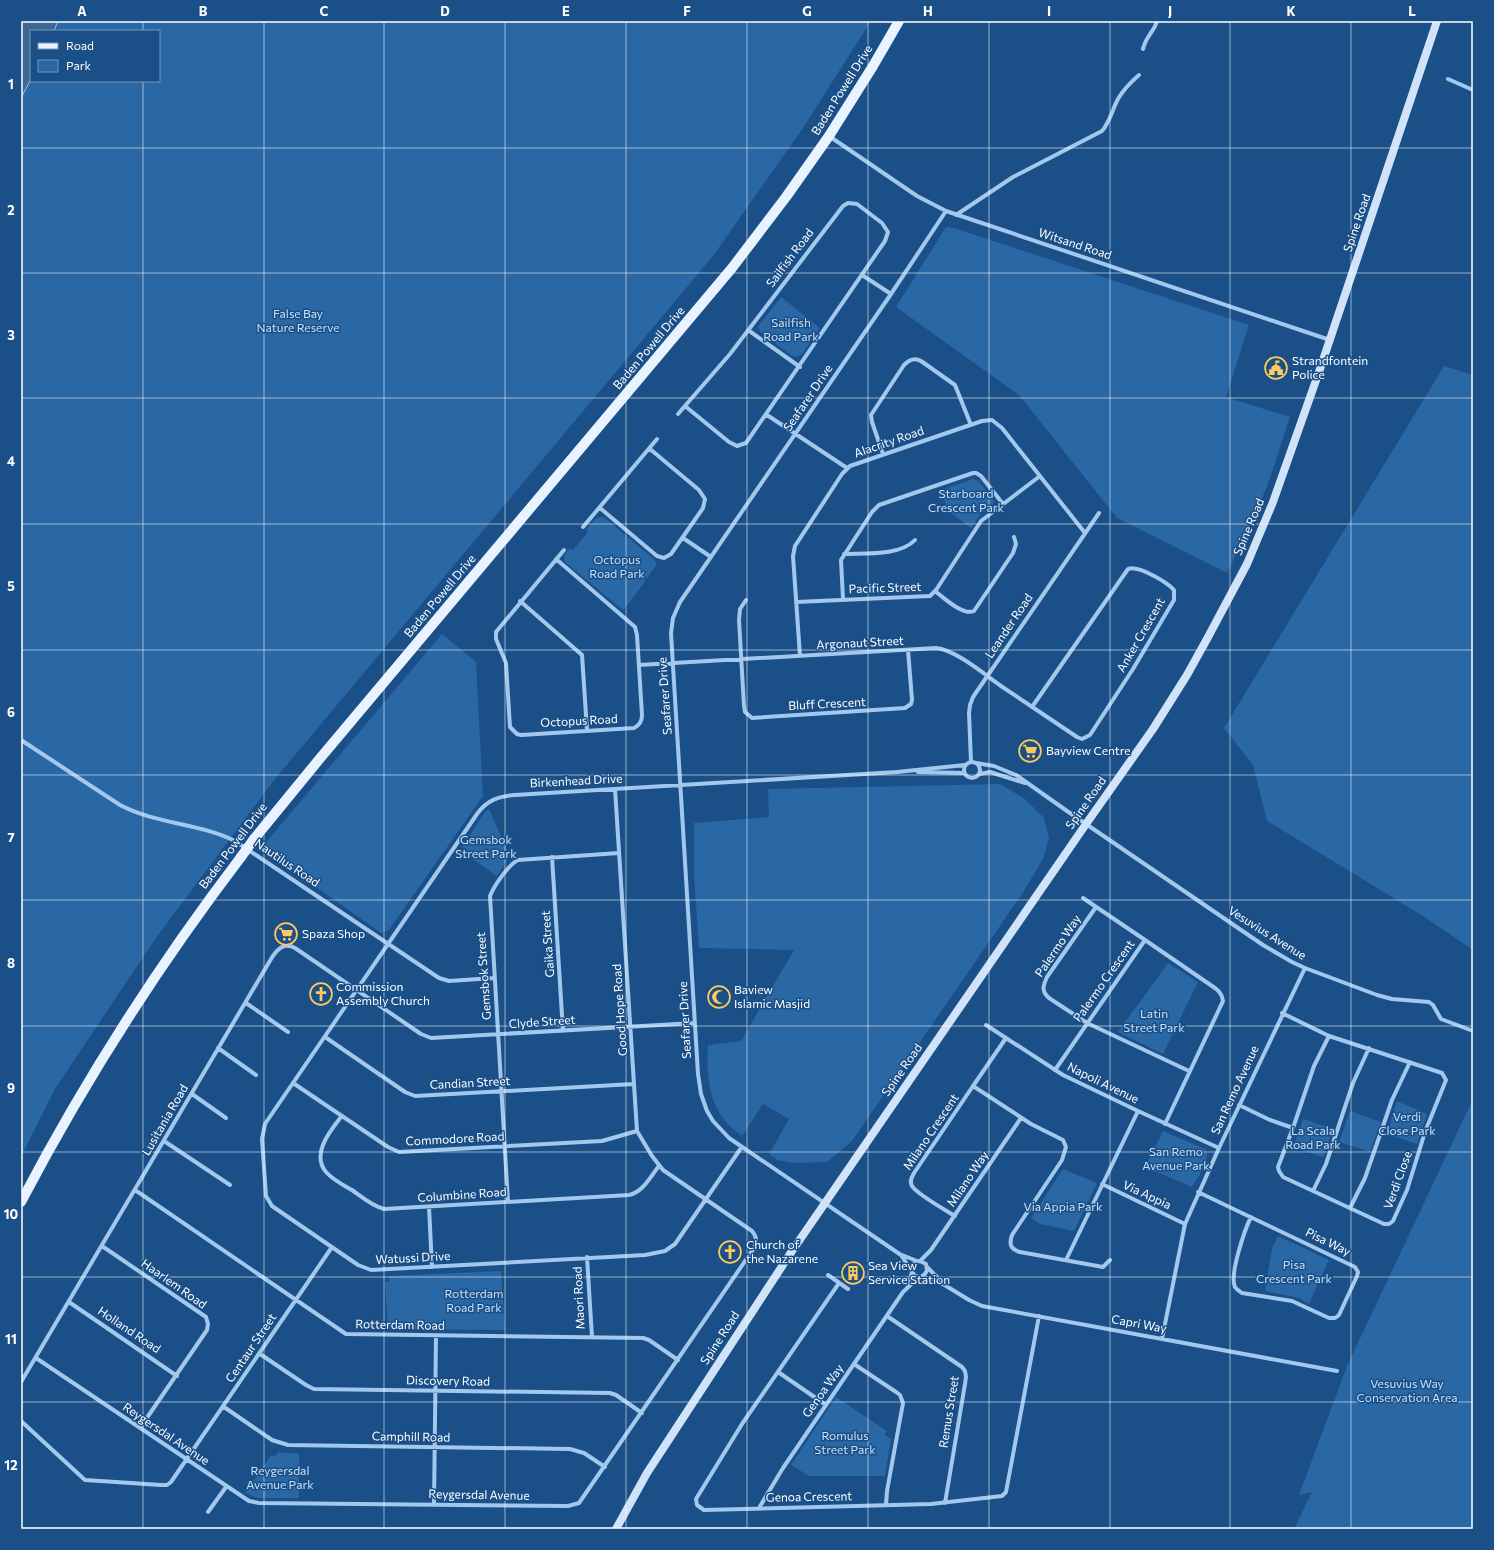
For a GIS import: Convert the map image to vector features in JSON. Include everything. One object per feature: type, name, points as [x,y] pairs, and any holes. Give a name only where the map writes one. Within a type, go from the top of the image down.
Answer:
[{"type":"main road","name":"Baden Powell Drive","points":[[21,1202],[65,1121],[131,1012],[172,951],[254,839],[336,739],[709,296],[778,208],[829,136],[870,72],[899,21]]},
{"type":"main road","name":"Spine Road","points":[[616,1529],[647,1473],[697,1393],[825,1203],[1171,701],[1224,609],[1274,502],[1437,21]]},
{"type":"street","points":[[1143,49],[1145,41],[1156,25],[1157,21]]},
{"type":"street","points":[[956,215],[1013,177],[1102,131],[1106,127],[1117,100],[1139,74]]},
{"type":"street","points":[[1448,79],[1473,90]]},
{"type":"street","name":"Witsand Road","points":[[829,136],[905,188],[946,211],[1330,340]]},
{"type":"street","name":"Sailfish Road","points":[[678,414],[730,354],[840,209],[848,203],[857,204],[882,223],[888,232],[885,241],[746,444],[737,446],[729,442],[685,406]]},
{"type":"street","name":"Seafarer Drive","points":[[825,1203],[741,1148],[713,1121],[704,1104],[699,1080],[695,1024],[671,633],[673,618],[680,602],[891,294],[946,211]]},
{"type":"street","points":[[862,275],[891,294]]},
{"type":"street","points":[[748,330],[800,367]]},
{"type":"street","points":[[883,454],[871,415],[904,365],[911,360],[918,359],[922,361],[955,385],[971,425]]},
{"type":"street","points":[[767,415],[847,468]]},
{"type":"street","name":"Alacrity Road","points":[[800,656],[793,556],[795,546],[847,468],[883,454],[987,420],[992,420],[999,424],[1085,533]]},
{"type":"street","points":[[583,527],[657,439]]},
{"type":"street","points":[[600,508],[660,557],[664,558],[671,554],[705,504],[702,494],[650,449]]},
{"type":"street","points":[[843,599],[840,566],[844,554],[872,512],[879,506],[973,473],[981,476],[1003,504]]},
{"type":"street","name":"Pacific Street","points":[[796,602],[930,596],[935,592],[981,521],[1040,476]]},
{"type":"street","name":"Leander Road","points":[[973,762],[970,705],[973,697],[1099,514]]},
{"type":"street","points":[[935,592],[965,612],[974,611],[1012,553],[1016,544],[1014,537]]},
{"type":"street","points":[[683,538],[711,557]]},
{"type":"street","points":[[844,554],[898,550],[910,545],[915,540]]},
{"type":"street","name":"Octopus Road","points":[[556,559],[635,627],[637,635],[642,715],[639,724],[634,728],[521,735],[510,727],[506,663],[495,635],[497,629],[520,601],[556,559],[564,550]]},
{"type":"street","name":"Anker Crescent","points":[[1137,568],[1168,584],[1174,590],[1174,600],[1130,675],[1090,735],[1082,739],[1077,737],[1032,707],[1128,569],[1137,568]]},
{"type":"street","points":[[741,659],[738,620],[740,609],[746,600]]},
{"type":"street","points":[[520,601],[582,655],[587,730]]},
{"type":"street","name":"Argonaut Street","points":[[639,665],[936,648],[948,651],[1032,707]]},
{"type":"street","name":"Bluff Crescent","points":[[741,659],[745,712],[755,718],[905,708],[911,704],[912,700],[908,650]]},
{"type":"street","name":"Nautilus Road","points":[[21,740],[131,811],[213,832],[235,841],[438,978],[444,980],[494,978]]},
{"type":"street","points":[[1029,784],[990,772],[979,774],[973,778],[968,777],[964,773],[964,768],[965,765],[973,762],[1005,769],[1016,775],[1029,784],[1086,824]]},
{"type":"street","points":[[973,762],[979,766],[979,774]]},
{"type":"street","name":"Birkenhead Drive","points":[[356,991],[478,812],[489,801],[504,796],[897,772],[965,765]]},
{"type":"street","name":"Birkenhead Drive","points":[[897,772],[964,773]]},
{"type":"street","name":"Good Hope Road","points":[[615,789],[637,1131],[659,1166],[705,1199]]},
{"type":"street","name":"Vesuvius Avenue","points":[[1086,824],[1262,945],[1292,962],[1304,968],[1377,995],[1392,999],[1428,1002],[1434,1005],[1440,1019],[1473,1030]]},
{"type":"street","name":"Gemsbok Street","points":[[508,1202],[490,903],[492,890],[514,862],[524,858],[619,853]]},
{"type":"street","name":"Gaika Street","points":[[552,857],[562,1031]]},
{"type":"street","points":[[1083,898],[1144,940]]},
{"type":"street","name":"Palermo Way","points":[[1087,1023],[1049,998],[1044,993],[1043,986],[1047,977],[1096,907]]},
{"type":"street","name":"Palermo Crescent","points":[[1055,1070],[1144,940],[1212,986],[1222,994],[1223,997],[1223,1001],[1164,1124]]},
{"type":"street","name":"Lusitania Road","points":[[21,1382],[275,954],[281,947],[288,945],[295,948],[356,991]]},
{"type":"street","name":"San Remo Avenue","points":[[1162,1339],[1184,1224],[1304,968]]},
{"type":"street","name":"Clyde Street","points":[[356,991],[426,1037],[436,1039],[695,1024]]},
{"type":"street","name":"Watussi Drive","points":[[356,991],[265,1124],[263,1132],[266,1196],[272,1206],[358,1265],[371,1270],[645,1255],[665,1251],[675,1244],[741,1148]]},
{"type":"street","points":[[246,1003],[288,1032]]},
{"type":"street","name":"Verdi Close","points":[[1282,1014],[1330,1036],[1442,1073],[1446,1080],[1425,1132],[1401,1206],[1393,1221],[1387,1224],[1283,1177],[1278,1171],[1278,1167],[1314,1066],[1330,1036]]},
{"type":"street","points":[[1087,1023],[1189,1071]]},
{"type":"street","name":"Napoli Avenue","points":[[986,1025],[1055,1070],[1164,1124],[1219,1148]]},
{"type":"street","name":"Candian Street","points":[[325,1037],[411,1095],[420,1096],[634,1084]]},
{"type":"street","name":"Milano Crescent","points":[[955,1216],[919,1192],[912,1186],[911,1181],[914,1173],[1006,1038]]},
{"type":"street","points":[[218,1048],[256,1075]]},
{"type":"street","points":[[1313,1191],[1326,1164],[1353,1083],[1369,1048]]},
{"type":"street","points":[[1350,1208],[1366,1178],[1392,1100],[1410,1062]]},
{"type":"street","name":"Commodore Road","points":[[293,1084],[341,1117],[388,1147],[399,1152],[602,1141],[637,1131]]},
{"type":"street","name":"Milano Crescent","points":[[973,1086],[1021,1118]]},
{"type":"street","points":[[192,1094],[226,1118]]},
{"type":"street","points":[[1239,1105],[1264,1118],[1293,1128]]},
{"type":"street","points":[[1066,1260],[1138,1111]]},
{"type":"street","name":"Columbine Road","points":[[341,1117],[324,1141],[322,1147],[322,1165],[327,1173],[380,1208],[390,1209],[429,1207],[634,1194],[643,1187],[659,1166]]},
{"type":"street","points":[[1021,1118],[1059,1138],[1066,1144],[1066,1147],[1062,1160],[1012,1235],[1010,1244],[1014,1250],[1103,1268],[1110,1260]]},
{"type":"street","name":"Milano Way","points":[[919,1261],[931,1250],[1021,1118]]},
{"type":"street","points":[[164,1141],[230,1185]]},
{"type":"street","name":"Via Appia","points":[[1102,1184],[1184,1224]]},
{"type":"street","name":"Rotterdam Road","points":[[135,1190],[346,1334],[642,1338],[649,1340],[678,1360]]},
{"type":"street","name":"Pisa Way","points":[[1198,1192],[1355,1266],[1358,1272],[1357,1276],[1339,1315],[1335,1318],[1330,1318],[1292,1301],[1242,1293],[1236,1289],[1234,1283],[1237,1261],[1242,1239],[1251,1217]]},
{"type":"street","name":"Reygersdal Avenue","points":[[36,1358],[245,1500],[254,1502],[434,1505],[573,1505],[582,1500],[757,1242],[757,1239],[752,1231],[705,1199]]},
{"type":"street","points":[[825,1203],[901,1255],[919,1261],[927,1266],[926,1272],[920,1277],[915,1276],[901,1255]]},
{"type":"street","points":[[429,1207],[432,1267]]},
{"type":"street","name":"Haarlem Road","points":[[102,1246],[206,1318],[208,1324],[207,1330],[177,1376],[140,1428]]},
{"type":"street","name":"Centaur Street","points":[[187,1460],[332,1247]]},
{"type":"street","name":"Milano Way","points":[[927,1266],[931,1250]]},
{"type":"street","name":"Maori Road","points":[[587,1257],[592,1337]]},
{"type":"street","points":[[911,1270],[913,1264],[919,1261]]},
{"type":"street","name":"Capri Way","points":[[927,1266],[943,1284]]},
{"type":"street","name":"Genoa Way","points":[[908,1287],[911,1270]]},
{"type":"street","points":[[828,1275],[848,1289]]},
{"type":"street","name":"Capri Way","points":[[920,1277],[943,1284],[982,1306],[1337,1371]]},
{"type":"street","name":"Genoa Way","points":[[759,1508],[783,1468],[887,1316],[908,1287],[920,1277]]},
{"type":"street","name":"Genoa Crescent","points":[[839,1283],[742,1424],[696,1498],[697,1505],[704,1510],[945,1503],[1001,1496],[1006,1492],[1039,1316]]},
{"type":"street","name":"Holland Road","points":[[69,1302],[177,1376]]},
{"type":"street","name":"Remus Street","points":[[887,1316],[962,1367],[965,1371],[965,1384],[945,1503]]},
{"type":"street","points":[[434,1505],[436,1335]]},
{"type":"street","name":"Discovery Road","points":[[260,1354],[314,1389],[610,1393],[616,1395],[642,1413]]},
{"type":"street","points":[[854,1364],[896,1392],[902,1398],[903,1402],[887,1491],[886,1505]]},
{"type":"street","points":[[778,1372],[826,1405]]},
{"type":"street","name":"Camphill Road","points":[[224,1407],[272,1440],[283,1444],[434,1448],[574,1449],[584,1453],[605,1467]]},
{"type":"street","points":[[21,1421],[85,1480],[167,1485],[174,1479],[187,1460]]},
{"type":"street","points":[[208,1512],[226,1487]]},
{"type":"green space","name":"False Bay Nature Reserve","points":[[34,21],[871,21],[803,128],[713,256],[275,779],[158,935],[55,1089],[21,1157],[21,43]]},
{"type":"green space","points":[[946,227],[954,228],[1249,325],[1226,397],[1290,417],[1269,481],[1253,520],[1227,573],[1117,518],[1019,395],[896,307]]},
{"type":"green space","name":"Sailfish Road Park","points":[[781,297],[820,328],[803,353],[798,357],[792,356],[760,332],[758,326]]},
{"type":"green space","points":[[1444,366],[1473,375],[1473,950],[1423,916],[1267,821],[1253,765],[1224,728]]},
{"type":"green space","name":"Starboard Crescent Park","points":[[973,479],[978,481],[994,500],[992,507],[981,513],[971,528],[948,511],[941,490]]},
{"type":"green space","name":"Octopus Road Park","points":[[596,518],[605,518],[655,560],[657,564],[623,610],[564,560],[567,551],[570,548],[573,550],[588,532],[586,530]]},
{"type":"green space","points":[[442,634],[476,662],[483,796],[389,930],[381,933],[261,848]]},
{"type":"green space","points":[[1000,784],[1025,799],[1044,818],[1049,838],[1043,859],[1024,891],[852,1141],[827,1162],[794,1163],[777,1160],[769,1154],[789,1119],[763,1104],[742,1136],[731,1127],[722,1118],[712,1096],[709,1084],[708,1045],[741,1041],[794,950],[699,948],[694,875],[694,823],[769,817],[768,789]]},
{"type":"green space","name":"Gemsbok Street Park","points":[[489,809],[510,856],[497,876],[461,851],[464,848],[462,847],[485,812]]},
{"type":"green space","name":"Latin Street Park","points":[[1168,963],[1198,982],[1163,1054],[1118,1032]]},
{"type":"green space","name":"Vesuvius Way Conservation Area","points":[[1473,1099],[1473,1529],[1294,1529],[1312,1492],[1299,1495],[1347,1366]]},
{"type":"green space","name":"Verdi Close Park","points":[[1397,1101],[1427,1114],[1417,1144],[1387,1134]]},
{"type":"green space","points":[[1350,1111],[1381,1122],[1370,1152],[1339,1142]]},
{"type":"green space","name":"La Scala Road Park","points":[[1303,1119],[1333,1129],[1323,1157],[1293,1147]]},
{"type":"green space","name":"San Remo Avenue Park","points":[[1163,1131],[1205,1149],[1207,1153],[1206,1163],[1192,1187],[1145,1167]]},
{"type":"green space","name":"Via Appia Park","points":[[1063,1169],[1097,1183],[1074,1231],[1040,1224],[1031,1218]]},
{"type":"green space","name":"Pisa Crescent Park","points":[[1278,1236],[1329,1260],[1309,1304],[1299,1298],[1265,1291],[1272,1248]]},
{"type":"green space","name":"Rotterdam Road Park","points":[[501,1271],[505,1330],[388,1329],[385,1282],[389,1282],[389,1276]]},
{"type":"green space","name":"Romulus Street Park","points":[[836,1397],[887,1431],[885,1435],[891,1439],[885,1476],[809,1476],[791,1465]]},
{"type":"green space","name":"Reygersdal Avenue Park","points":[[278,1452],[299,1454],[299,1498],[258,1498],[245,1493],[271,1455],[275,1457]]},
{"type":"shaded area","points":[[21,21],[58,21],[54,30],[30,30],[30,81],[21,98]]},
{"type":"place","name":"Strandfontein Police","points":[[1276,368]]},
{"type":"place","name":"Bayview Centre","points":[[1030,751]]},
{"type":"place","name":"Spaza Shop","points":[[286,934]]},
{"type":"place","name":"Commission Assembly Church","points":[[321,994]]},
{"type":"place","name":"Baview Islamic Masjid","points":[[719,997]]},
{"type":"place","name":"Church of the Nazarene","points":[[730,1252]]},
{"type":"place","name":"Sea View Service Station","points":[[853,1273]]}]
